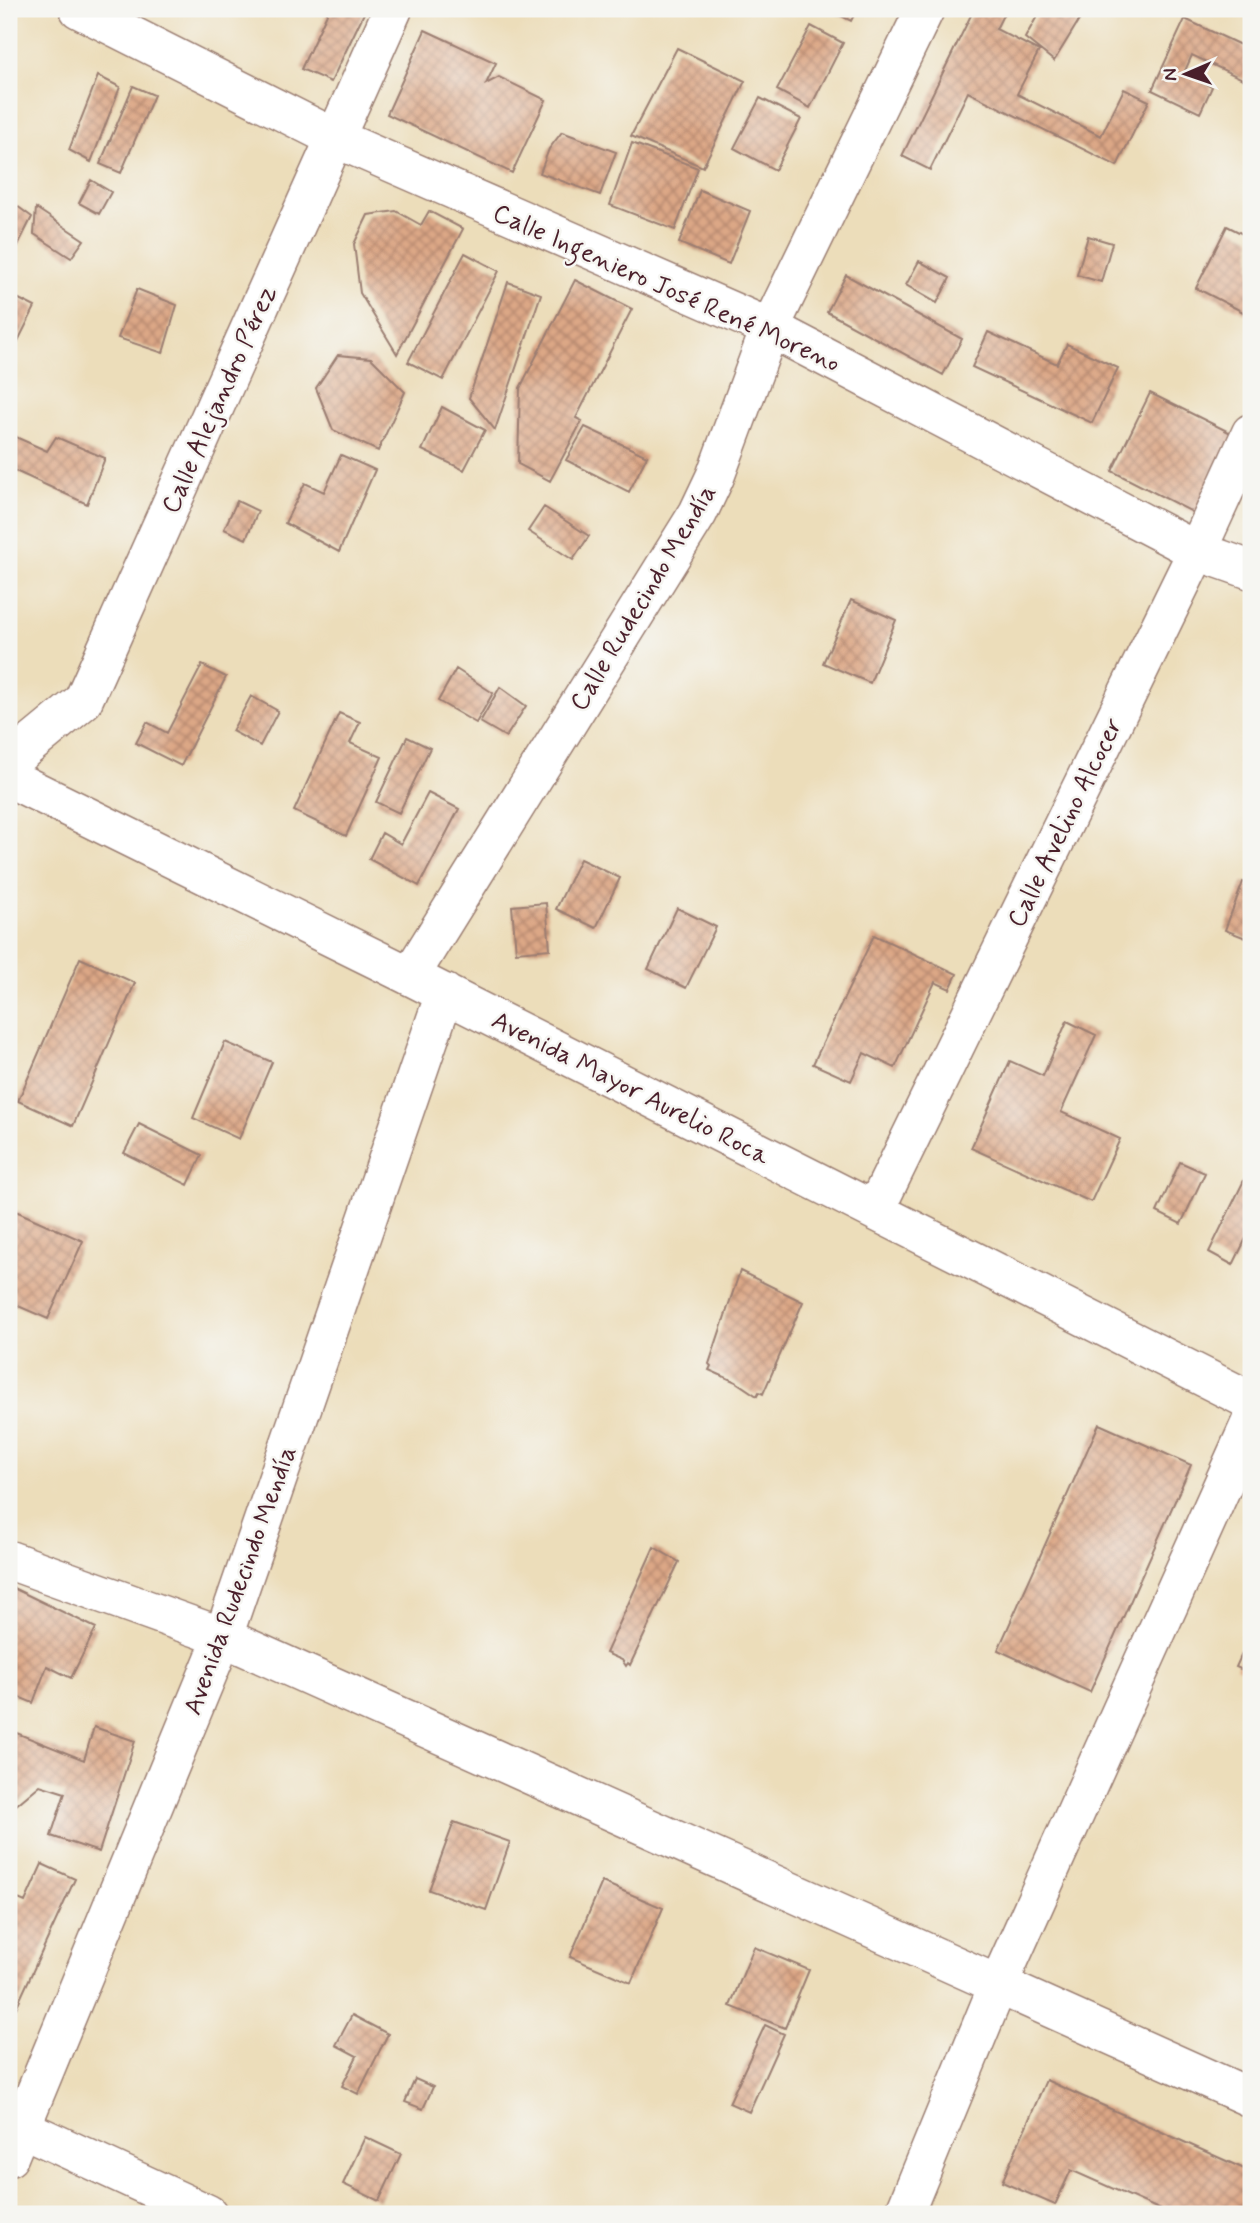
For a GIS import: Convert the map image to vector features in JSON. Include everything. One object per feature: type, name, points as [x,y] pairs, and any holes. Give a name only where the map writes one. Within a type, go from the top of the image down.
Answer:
[{"type":"street","name":"Calle Ingeniero José René Moreno","points":[[79,9],[335,138],[770,328],[1197,551],[1251,570]]},
{"type":"street","name":"Calle Alejandro Pérez","points":[[9,762],[83,701],[393,9]]},
{"type":"street","name":"Calle Rudecindo Mendía","points":[[410,976],[698,513],[715,477],[770,328],[925,9]]},
{"type":"street","name":"Calle Avelino Alcocer","points":[[875,1210],[1197,551],[1251,433]]},
{"type":"street","name":"Avenida Mayor Aurelio Roca","points":[[9,778],[445,993],[1251,1401]]},
{"type":"street","name":"Avenida Rudecindo Mendía","points":[[13,2135],[223,1637],[445,993]]},
{"type":"street","points":[[904,2214],[999,1983],[1251,1422]]},
{"type":"street","points":[[9,1560],[223,1637],[1251,2098]]},
{"type":"street","points":[[13,2135],[208,2214]]},
{"type":"building","points":[[329,9],[366,9],[331,82],[301,69]]},
{"type":"building","points":[[828,9],[857,9],[851,21]]},
{"type":"building","points":[[974,9],[1006,9],[996,29],[1039,51],[1017,94],[1101,136],[1124,89],[1149,101],[1117,166],[968,92],[930,170],[902,156]]},
{"type":"building","points":[[1041,9],[1086,9],[1054,61],[1025,38]]},
{"type":"building","points":[[1185,19],[1251,50],[1251,83],[1192,55],[1184,73],[1212,87],[1200,113],[1152,90]]},
{"type":"building","points":[[811,26],[843,43],[810,108],[777,90]]},
{"type":"building","points":[[425,30],[496,63],[486,84],[499,77],[546,100],[512,173],[387,114]]},
{"type":"building","points":[[677,48],[745,81],[703,167],[631,136]]},
{"type":"building","points":[[98,76],[120,87],[91,162],[69,150]]},
{"type":"building","points":[[133,86],[154,95],[121,173],[100,164]]},
{"type":"building","points":[[760,98],[801,119],[775,170],[734,148]]},
{"type":"building","points":[[562,132],[616,152],[600,195],[540,173],[549,149]]},
{"type":"building","points":[[632,143],[698,168],[675,230],[610,205]]},
{"type":"building","points":[[91,180],[111,192],[99,214],[79,203]]},
{"type":"building","points":[[700,190],[750,211],[729,264],[679,243]]},
{"type":"building","points":[[9,200],[32,217],[9,263]]},
{"type":"building","points":[[36,208],[84,240],[71,258],[34,234]]},
{"type":"building","points":[[396,211],[421,225],[429,211],[463,229],[397,354],[360,293],[354,244],[368,215]]},
{"type":"building","points":[[1227,226],[1251,238],[1251,316],[1196,288]]},
{"type":"building","points":[[1088,236],[1112,243],[1101,282],[1077,275]]},
{"type":"building","points":[[465,253],[499,271],[443,380],[408,362]]},
{"type":"building","points":[[919,261],[950,278],[937,303],[906,285]]},
{"type":"building","points":[[846,275],[962,339],[943,375],[827,312]]},
{"type":"building","points":[[575,280],[632,309],[576,418],[582,421],[550,481],[518,464],[520,388]]},
{"type":"building","points":[[508,282],[541,294],[495,430],[469,398]]},
{"type":"building","points":[[137,289],[177,305],[163,353],[118,338]]},
{"type":"building","points":[[9,294],[35,307],[13,351],[9,349]]},
{"type":"building","points":[[988,332],[1057,364],[1067,344],[1118,368],[1092,423],[972,367]]},
{"type":"building","points":[[338,355],[371,358],[405,392],[378,451],[333,430],[316,388]]},
{"type":"building","points":[[1150,393],[1237,436],[1198,515],[1112,471]]},
{"type":"building","points":[[442,407],[485,430],[464,470],[422,450]]},
{"type":"building","points":[[585,427],[647,456],[629,492],[566,460]]},
{"type":"building","points":[[9,434],[47,451],[56,437],[105,458],[87,504],[9,468]]},
{"type":"building","points":[[341,455],[375,470],[339,552],[285,523],[305,483],[324,492]]},
{"type":"building","points":[[237,501],[258,511],[246,539],[224,529]]},
{"type":"building","points":[[544,507],[589,536],[573,560],[528,531]]},
{"type":"building","points":[[851,600],[896,620],[870,683],[823,663]]},
{"type":"building","points":[[202,665],[226,677],[181,766],[136,743],[147,722],[167,733]]},
{"type":"building","points":[[456,669],[493,693],[476,723],[438,701]]},
{"type":"building","points":[[500,687],[526,706],[506,737],[480,722]]},
{"type":"building","points":[[251,696],[278,711],[260,746],[232,731]]},
{"type":"building","points":[[339,713],[360,722],[350,743],[382,757],[346,836],[294,811]]},
{"type":"building","points":[[407,737],[430,748],[399,813],[376,802]]},
{"type":"building","points":[[428,793],[459,809],[419,886],[369,859],[382,833],[401,844]]},
{"type":"building","points":[[580,859],[620,878],[596,928],[556,909]]},
{"type":"building","points":[[1243,882],[1251,885],[1251,940],[1225,930]]},
{"type":"building","points":[[546,903],[550,949],[516,952],[512,906]]},
{"type":"building","points":[[677,908],[716,927],[686,988],[648,969]]},
{"type":"building","points":[[874,935],[957,974],[950,989],[935,982],[895,1068],[864,1053],[851,1081],[813,1064]]},
{"type":"building","points":[[80,958],[135,983],[73,1126],[18,1101]]},
{"type":"building","points":[[1067,1021],[1096,1035],[1061,1112],[1120,1139],[1091,1202],[971,1148],[1010,1061],[1043,1076]]},
{"type":"building","points":[[225,1042],[272,1062],[239,1139],[193,1118]]},
{"type":"building","points":[[139,1124],[202,1155],[188,1185],[124,1153]]},
{"type":"building","points":[[1180,1162],[1205,1173],[1181,1224],[1157,1212]]},
{"type":"building","points":[[1248,1172],[1251,1173],[1251,1228],[1233,1265],[1209,1252]]},
{"type":"building","points":[[9,1208],[83,1241],[48,1319],[9,1302]]},
{"type":"building","points":[[740,1271],[803,1302],[763,1394],[759,1392],[757,1396],[736,1382],[709,1370]]},
{"type":"building","points":[[1099,1424],[1191,1465],[1090,1692],[998,1650]]},
{"type":"building","points":[[654,1547],[679,1562],[630,1665],[628,1663],[626,1666],[622,1660],[606,1653]]},
{"type":"building","points":[[9,1586],[96,1628],[71,1678],[47,1666],[33,1703],[9,1693]]},
{"type":"building","points":[[1251,1634],[1251,1674],[1236,1667]]},
{"type":"building","points":[[94,1727],[135,1741],[99,1852],[51,1836],[65,1793],[40,1785],[9,1811],[9,1730],[84,1760]]},
{"type":"building","points":[[454,1822],[510,1842],[486,1910],[429,1890]]},
{"type":"building","points":[[42,1864],[75,1879],[16,2008],[9,2005],[9,1895],[25,1902]]},
{"type":"building","points":[[602,1882],[663,1908],[631,1983],[570,1957]]},
{"type":"building","points":[[754,1947],[809,1970],[785,2028],[730,2006]]},
{"type":"building","points":[[352,2015],[388,2034],[358,2094],[342,2086],[357,2056],[336,2045]]},
{"type":"building","points":[[765,2025],[784,2034],[749,2112],[729,2103]]},
{"type":"building","points":[[415,2079],[433,2087],[423,2109],[405,2102]]},
{"type":"building","points":[[1046,2080],[1251,2172],[1251,2199],[1244,2214],[1170,2214],[1071,2170],[1055,2205],[1002,2182]]},
{"type":"building","points":[[365,2137],[401,2154],[379,2201],[343,2184]]}]
